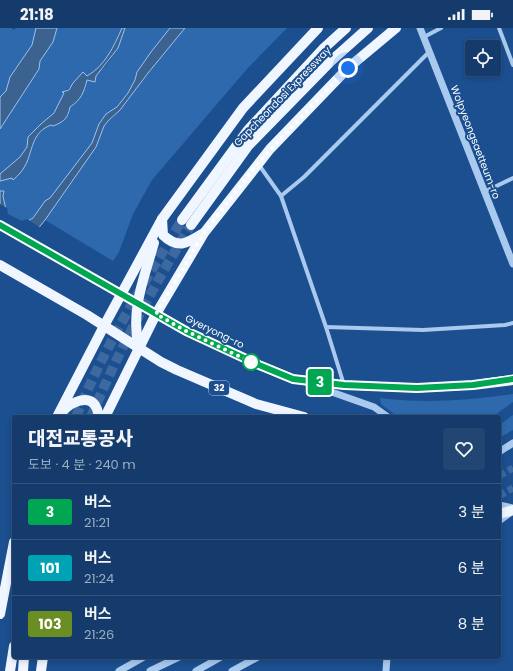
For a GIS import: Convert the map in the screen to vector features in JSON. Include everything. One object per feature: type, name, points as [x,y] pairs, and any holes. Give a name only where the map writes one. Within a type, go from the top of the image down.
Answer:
[{"type":"main road","points":[[58,415],[162,219],[244,108],[318,28]]},
{"type":"main road","name":"Gapcheondosi Expressway","points":[[182,220],[248,130],[324,48],[346,28]]},
{"type":"main road","name":"Gapcheondosi Expressway","points":[[191,225],[248,146],[331,61],[368,28]]},
{"type":"main road","points":[[106,415],[156,314],[204,233],[258,163],[348,68],[396,28]]},
{"type":"main road","points":[[162,219],[163,235],[174,243],[182,244],[190,242],[204,233]]},
{"type":"main road","points":[[139,348],[136,331],[136,306],[162,219]]},
{"type":"main road","name":"Gyeryong-ro","points":[[0,225],[121,295],[193,334],[293,379],[344,385],[417,388],[473,385],[513,380]]},
{"type":"main road","name":"32","points":[[0,265],[177,370],[256,404],[297,415]]},
{"type":"main road","points":[[59,415],[67,406],[75,401],[89,401],[96,406],[98,415]]},
{"type":"main road","points":[[0,614],[12,552]]},
{"type":"main road","points":[[10,671],[12,658]]},
{"type":"main road","points":[[23,671],[24,659]]},
{"type":"main road","points":[[41,671],[43,659]]},
{"type":"street","name":"Wolpyeongsaetteum-ro","points":[[420,28],[513,264]]},
{"type":"street","points":[[424,37],[440,28]]},
{"type":"street","points":[[499,28],[513,63]]},
{"type":"street","points":[[281,196],[304,177],[430,52]]},
{"type":"street","points":[[258,163],[281,196],[326,327],[344,385]]},
{"type":"street","points":[[484,192],[513,178]]},
{"type":"street","points":[[326,327],[423,330],[505,325],[513,323]]},
{"type":"street","points":[[293,379],[374,407],[385,415]]},
{"type":"street","points":[[501,450],[513,443]]},
{"type":"street","points":[[501,518],[507,509]]},
{"type":"street","points":[[119,671],[140,659]]},
{"type":"street","points":[[150,671],[175,659]]},
{"type":"street","points":[[196,671],[217,659]]},
{"type":"street","points":[[232,671],[254,659]]},
{"type":"street","points":[[386,659],[386,671]]},
{"type":"shaded area","points":[[0,28],[11,28],[14,30],[16,28],[36,28],[32,45],[10,77],[6,91],[0,97]]},
{"type":"shaded area","points":[[36,28],[57,28],[53,42],[40,61],[39,69],[0,129],[0,97],[6,91],[10,77],[32,45]]},
{"type":"shaded area","points":[[57,28],[122,28],[112,48],[99,67],[87,76],[83,72],[66,91],[63,92],[65,93],[54,113],[28,137],[27,147],[20,157],[0,174],[0,129],[39,69],[40,61],[53,42]]},
{"type":"shaded area","points":[[122,28],[125,28],[118,48],[96,76],[95,82],[87,80],[82,95],[77,102],[70,107],[67,117],[63,121],[53,126],[51,125],[40,132],[34,140],[26,165],[17,176],[13,180],[12,178],[0,181],[0,174],[20,157],[27,147],[28,137],[54,113],[64,93],[62,92],[69,90],[83,72],[87,76],[99,67],[112,48]]},
{"type":"shaded area","points":[[125,28],[170,28],[137,72],[135,80],[128,93],[117,107],[106,114],[99,124],[92,143],[33,218],[22,224],[7,215],[3,196],[4,191],[0,191],[0,181],[12,178],[13,180],[27,162],[34,140],[44,127],[69,115],[70,107],[76,103],[87,79],[101,70],[111,58]]},
{"type":"shaded area","points":[[170,28],[185,28],[120,110],[104,126],[96,147],[45,220],[0,276],[0,191],[4,191],[3,196],[7,215],[22,224],[33,218],[92,143],[99,124],[106,114],[117,107],[128,93],[135,80],[137,72]]},
{"type":"shaded area","points":[[185,28],[287,28],[247,69],[152,180],[133,214],[119,252],[113,261],[45,220],[96,147],[104,126],[120,110]]},
{"type":"shaded area","points":[[513,394],[513,402],[495,415],[395,415],[381,404],[380,398],[430,401],[480,398]]},
{"type":"shaded area","points":[[513,415],[513,430],[501,437],[501,424]]},
{"type":"pier","points":[[0,204],[7,208],[8,214],[22,221],[27,219],[41,228],[0,278]]},
{"type":"tunnel","points":[[77,415],[112,341],[182,220]]},
{"type":"tunnel","points":[[92,415],[113,367],[137,319],[191,225]]},
{"type":"tunnel","points":[[501,475],[513,468]]},
{"type":"tunnel","points":[[501,495],[513,488]]},
{"type":"bus line","name":"3","points":[[0,225],[186,331],[293,379],[344,385],[417,388],[473,385],[513,379]]},
{"type":"route","points":[[251,362],[186,331],[156,314],[204,233],[258,163],[348,68]]}]
